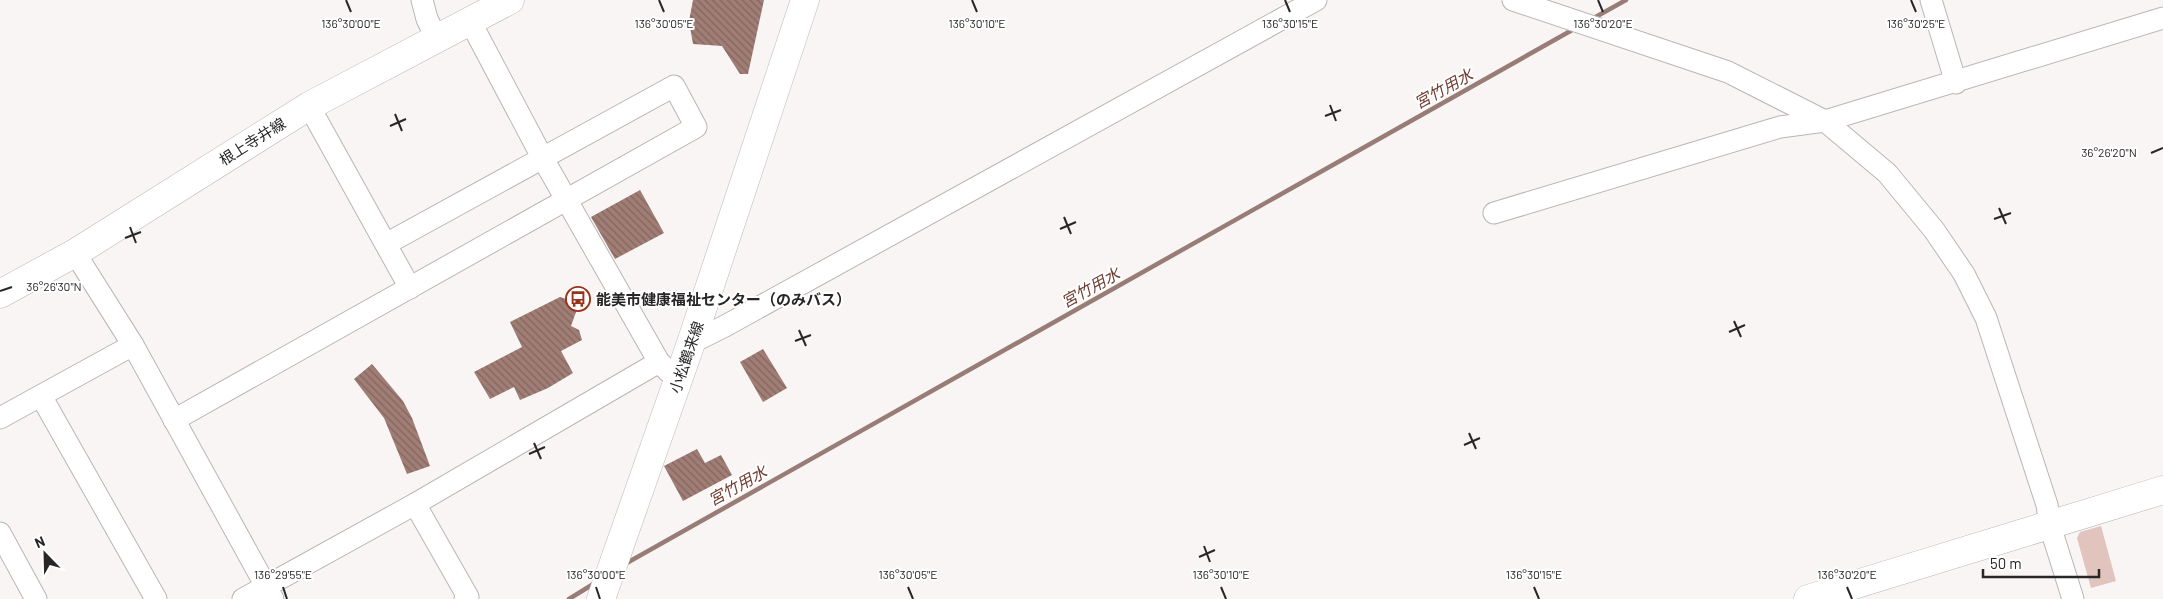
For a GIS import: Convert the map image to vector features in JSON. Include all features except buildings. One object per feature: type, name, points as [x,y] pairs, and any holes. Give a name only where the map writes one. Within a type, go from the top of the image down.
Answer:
[{"type":"main road","name":"小松鶴来線","points":[[603,594],[619,551],[668,371],[691,343],[805,0]]},
{"type":"main road","name":"根上寺井線","points":[[0,294],[75,253],[309,106],[504,2]]},
{"type":"main road","points":[[1808,599],[2163,490]]},
{"type":"street","points":[[422,0],[426,19],[436,37]]},
{"type":"street","points":[[691,343],[1316,0]]},
{"type":"street","points":[[1513,0],[1728,72],[1824,121],[1887,174],[1934,230],[1964,274],[1986,318],[2047,504],[2050,526],[2073,599]]},
{"type":"street","points":[[1931,0],[1956,82]]},
{"type":"street","points":[[1494,213],[1780,127],[1824,121],[2163,18]]},
{"type":"street","points":[[243,599],[270,593],[415,504],[668,371],[542,157],[470,21]]},
{"type":"street","points":[[174,420],[566,198],[696,127],[674,86],[386,244]]},
{"type":"street","points":[[309,106],[410,288]]},
{"type":"street","points":[[75,253],[133,345],[270,593]]},
{"type":"street","points":[[0,418],[133,345]]},
{"type":"street","points":[[41,396],[156,599]]},
{"type":"street","points":[[415,504],[468,597],[465,599]]},
{"type":"street","points":[[0,533],[36,599]]},
{"type":"shaded area","points":[[2101,526],[2116,581],[2091,588],[2077,538],[2080,532]]},
{"type":"waterway","name":"宮竹用水","points":[[1592,19],[1626,0]]},
{"type":"waterway","name":"宮竹用水","points":[[625,564],[1574,29]]},
{"type":"waterway","name":"宮竹用水","points":[[569,599],[595,583]]},
{"type":"place","name":"能美市健康福祉センター（のみバス）","points":[[578,299]]}]
